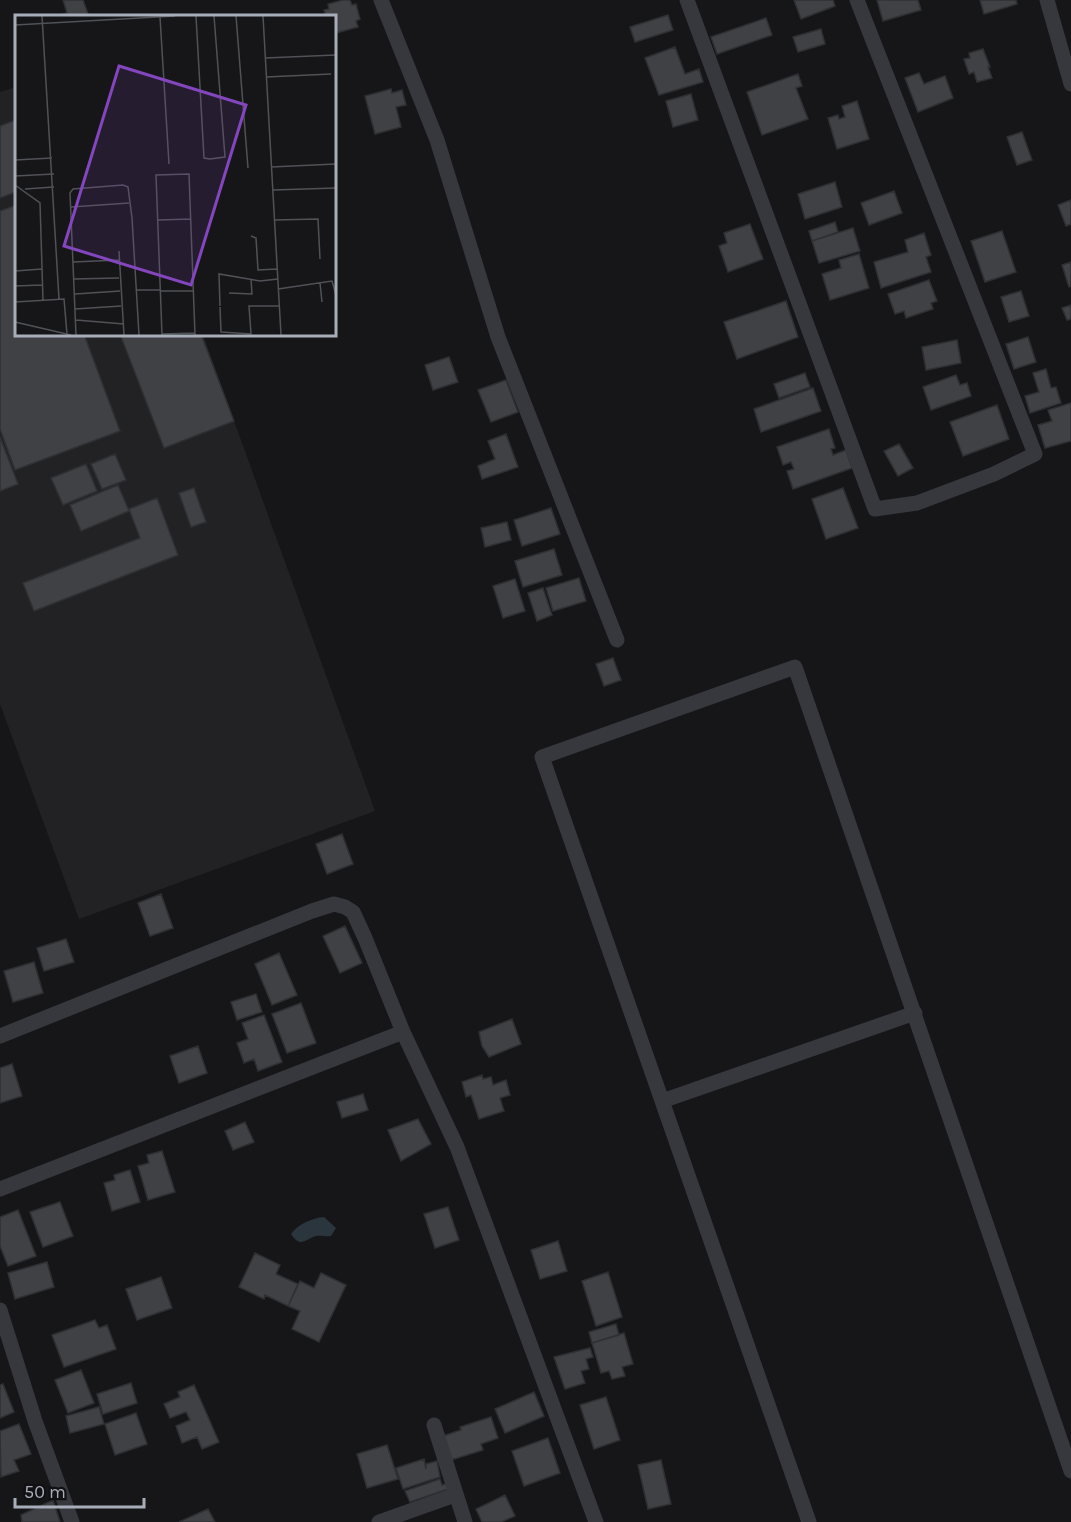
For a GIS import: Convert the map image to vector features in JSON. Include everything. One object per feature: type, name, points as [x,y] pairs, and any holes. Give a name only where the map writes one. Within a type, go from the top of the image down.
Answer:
[{"type":"street","points":[[381,0],[436,140],[498,337],[617,640]]},
{"type":"street","points":[[687,0],[875,509],[917,503],[994,474],[1035,454],[857,0]]},
{"type":"street","points":[[1047,0],[1071,84]]},
{"type":"street","points":[[809,1522],[542,757],[795,668],[1071,1472]]},
{"type":"street","points":[[0,1036],[334,904],[345,906],[353,912],[403,1032],[457,1147],[596,1522]]},
{"type":"street","points":[[662,1101],[915,1013]]},
{"type":"street","points":[[0,1190],[403,1032]]},
{"type":"street","points":[[0,1310],[35,1421],[72,1522]]},
{"type":"street","points":[[434,1425],[465,1522]]},
{"type":"street","points":[[379,1522],[455,1495]]},
{"type":"shaded area","points":[[15,87],[15,336],[203,336],[375,811],[79,919],[0,704],[0,92]]},
{"type":"shaded area","points":[[324,1217],[336,1228],[331,1236],[316,1236],[303,1242],[294,1239],[291,1234],[297,1227]]},
{"type":"building","points":[[63,0],[83,0],[88,14],[60,15],[67,13]]},
{"type":"building","points":[[350,0],[352,5],[356,4],[360,19],[356,21],[358,27],[336,33],[336,15],[326,15],[324,10],[329,9],[328,4]]},
{"type":"building","points":[[794,0],[833,0],[835,6],[801,19]]},
{"type":"building","points":[[877,0],[918,0],[921,10],[883,21]]},
{"type":"building","points":[[980,0],[1016,0],[1017,4],[984,14]]},
{"type":"building","points":[[668,15],[673,30],[635,42],[630,27]]},
{"type":"building","points":[[766,18],[772,35],[717,54],[711,37]]},
{"type":"building","points":[[821,29],[825,44],[798,52],[793,37]]},
{"type":"building","points":[[675,47],[685,74],[699,69],[703,82],[659,95],[645,58]]},
{"type":"building","points":[[983,49],[992,78],[977,82],[974,72],[969,74],[964,59],[970,58],[969,53]]},
{"type":"building","points":[[919,73],[924,84],[945,76],[953,98],[918,112],[905,78]]},
{"type":"building","points":[[798,74],[802,86],[796,88],[808,119],[762,135],[747,92]]},
{"type":"building","points":[[391,89],[392,93],[402,90],[406,105],[396,107],[401,127],[375,134],[365,96]]},
{"type":"building","points":[[691,94],[698,120],[673,127],[666,101]]},
{"type":"building","points":[[857,101],[869,139],[837,149],[828,118],[838,115],[839,119],[845,117],[842,106]]},
{"type":"building","points":[[15,120],[15,192],[0,198],[0,126]]},
{"type":"building","points":[[1022,132],[1032,160],[1017,165],[1007,137]]},
{"type":"building","points":[[835,182],[842,207],[805,219],[798,194]]},
{"type":"building","points":[[894,191],[902,213],[869,225],[861,203]]},
{"type":"building","points":[[1071,200],[1071,224],[1066,226],[1058,205]]},
{"type":"building","points":[[15,205],[15,336],[85,336],[120,431],[15,470],[0,429],[0,211]]},
{"type":"building","points":[[835,222],[838,232],[812,241],[809,231]]},
{"type":"building","points":[[750,224],[763,259],[728,272],[719,246],[727,243],[724,233]]},
{"type":"building","points":[[853,228],[860,251],[819,263],[812,241]]},
{"type":"building","points":[[1002,231],[1016,272],[985,282],[971,241]]},
{"type":"building","points":[[924,233],[931,255],[926,257],[931,272],[881,288],[874,262],[908,252],[905,240]]},
{"type":"building","points":[[859,254],[869,288],[830,300],[822,274],[841,268],[839,260]]},
{"type":"building","points":[[1071,262],[1071,286],[1069,287],[1062,265]]},
{"type":"building","points":[[929,280],[937,301],[931,303],[933,309],[906,318],[904,311],[895,314],[888,294]]},
{"type":"building","points":[[1021,291],[1029,316],[1009,322],[1001,297]]},
{"type":"building","points":[[786,301],[798,337],[737,359],[724,322]]},
{"type":"building","points":[[1071,305],[1071,319],[1067,320],[1062,308]]},
{"type":"building","points":[[121,336],[202,336],[234,421],[164,448]]},
{"type":"building","points":[[1028,337],[1036,362],[1014,369],[1006,344]]},
{"type":"building","points":[[957,340],[961,363],[926,370],[922,347]]},
{"type":"building","points":[[449,357],[458,382],[433,390],[425,365]]},
{"type":"building","points":[[1046,369],[1051,388],[1056,387],[1061,403],[1030,413],[1025,396],[1039,392],[1033,373]]},
{"type":"building","points":[[805,373],[810,387],[779,398],[774,384]]},
{"type":"building","points":[[956,375],[960,385],[967,383],[971,396],[931,410],[923,387]]},
{"type":"building","points":[[506,380],[518,412],[491,422],[478,390]]},
{"type":"building","points":[[813,388],[821,411],[761,432],[754,409]]},
{"type":"building","points":[[1071,403],[1071,441],[1045,448],[1038,425],[1052,421],[1048,410]]},
{"type":"building","points":[[997,405],[1009,439],[963,456],[950,422]]},
{"type":"building","points":[[829,429],[835,448],[831,449],[833,455],[846,450],[852,468],[793,489],[787,471],[794,469],[791,462],[783,465],[777,447]]},
{"type":"building","points":[[506,434],[518,467],[482,479],[478,466],[495,459],[488,441]]},
{"type":"building","points":[[0,437],[18,484],[0,491]]},
{"type":"building","points":[[899,444],[913,468],[898,476],[884,451]]},
{"type":"building","points":[[115,454],[126,480],[102,489],[91,464]]},
{"type":"building","points":[[86,464],[97,491],[63,505],[51,478]]},
{"type":"building","points":[[118,485],[129,511],[81,531],[70,505]]},
{"type":"building","points":[[194,488],[206,522],[191,527],[179,493]]},
{"type":"building","points":[[843,488],[858,528],[826,539],[812,499]]},
{"type":"building","points":[[157,498],[178,555],[34,611],[23,583],[140,538],[129,509]]},
{"type":"building","points":[[551,508],[560,534],[522,546],[514,520]]},
{"type":"building","points":[[507,522],[511,540],[485,547],[481,528]]},
{"type":"building","points":[[554,549],[562,575],[523,587],[515,561]]},
{"type":"building","points":[[579,578],[586,601],[553,611],[546,588]]},
{"type":"building","points":[[515,579],[525,611],[503,618],[493,586]]},
{"type":"building","points":[[543,588],[552,615],[537,621],[528,593]]},
{"type":"building","points":[[613,658],[621,680],[604,686],[596,664]]},
{"type":"building","points":[[342,834],[353,864],[327,874],[316,844]]},
{"type":"building","points":[[161,894],[173,928],[150,936],[138,903]]},
{"type":"building","points":[[345,926],[362,963],[340,973],[323,936]]},
{"type":"building","points":[[66,939],[74,962],[44,971],[37,948]]},
{"type":"building","points":[[279,953],[297,995],[272,1005],[255,964]]},
{"type":"building","points":[[34,962],[43,993],[13,1002],[4,971]]},
{"type":"building","points":[[256,994],[262,1012],[237,1020],[231,1002]]},
{"type":"building","points":[[301,1003],[316,1043],[287,1053],[272,1014]]},
{"type":"building","points":[[264,1015],[282,1062],[258,1071],[254,1059],[244,1063],[237,1043],[248,1039],[242,1023]]},
{"type":"building","points":[[512,1019],[521,1044],[489,1057],[482,1046],[479,1032]]},
{"type":"building","points":[[198,1046],[207,1073],[179,1083],[170,1056]]},
{"type":"building","points":[[12,1064],[22,1096],[0,1103],[0,1068]]},
{"type":"building","points":[[482,1075],[483,1079],[491,1077],[493,1085],[506,1080],[510,1095],[500,1098],[504,1111],[479,1119],[471,1095],[466,1097],[462,1082]]},
{"type":"building","points":[[363,1094],[368,1110],[342,1118],[337,1102]]},
{"type":"building","points":[[418,1119],[431,1144],[401,1161],[388,1130]]},
{"type":"building","points":[[245,1122],[254,1142],[233,1150],[225,1131]]},
{"type":"building","points":[[162,1151],[175,1192],[148,1200],[138,1166],[149,1163],[147,1155]]},
{"type":"building","points":[[130,1170],[140,1202],[112,1211],[104,1183],[115,1180],[114,1175]]},
{"type":"building","points":[[60,1202],[73,1236],[43,1247],[30,1212]]},
{"type":"building","points":[[448,1207],[459,1240],[435,1248],[424,1214]]},
{"type":"building","points":[[18,1210],[36,1256],[8,1266],[0,1246],[0,1217]]},
{"type":"building","points":[[558,1241],[567,1271],[540,1279],[531,1250]]},
{"type":"building","points":[[255,1253],[280,1265],[276,1274],[298,1284],[288,1306],[265,1295],[264,1299],[239,1287]]},
{"type":"building","points":[[47,1262],[54,1287],[15,1299],[8,1273]]},
{"type":"building","points":[[608,1272],[622,1317],[596,1326],[582,1281]]},
{"type":"building","points":[[321,1273],[346,1285],[319,1342],[292,1329],[300,1311],[288,1306],[300,1281],[314,1288]]},
{"type":"building","points":[[161,1277],[172,1308],[137,1320],[126,1289]]},
{"type":"building","points":[[95,1320],[99,1328],[107,1325],[116,1349],[64,1367],[52,1335]]},
{"type":"building","points":[[616,1324],[619,1335],[592,1343],[589,1332]]},
{"type":"building","points":[[624,1333],[633,1364],[622,1367],[625,1376],[612,1379],[609,1371],[601,1373],[592,1343]]},
{"type":"building","points":[[590,1348],[593,1357],[586,1359],[589,1369],[581,1371],[585,1383],[565,1389],[554,1357]]},
{"type":"building","points":[[81,1370],[94,1403],[68,1413],[55,1380]]},
{"type":"building","points":[[131,1383],[137,1403],[103,1414],[97,1394]]},
{"type":"building","points":[[3,1384],[14,1412],[0,1418],[0,1385]]},
{"type":"building","points":[[194,1385],[219,1442],[202,1449],[197,1437],[182,1443],[176,1426],[190,1420],[186,1412],[170,1418],[164,1404],[180,1397],[178,1392]]},
{"type":"building","points":[[534,1392],[544,1416],[505,1433],[495,1409]]},
{"type":"building","points":[[606,1397],[620,1440],[594,1449],[580,1405]]},
{"type":"building","points":[[99,1407],[104,1424],[70,1433],[66,1416]]},
{"type":"building","points":[[136,1413],[147,1444],[115,1455],[105,1424]]},
{"type":"building","points":[[491,1417],[498,1438],[481,1444],[483,1450],[451,1460],[443,1436],[461,1430],[460,1427]]},
{"type":"building","points":[[19,1424],[31,1454],[14,1460],[19,1471],[1,1477],[0,1431]]},
{"type":"building","points":[[548,1438],[560,1473],[524,1486],[512,1451]]},
{"type":"building","points":[[387,1445],[398,1479],[367,1488],[357,1454]]},
{"type":"building","points":[[424,1459],[426,1469],[426,1464],[437,1461],[440,1477],[403,1489],[396,1468]]},
{"type":"building","points":[[661,1460],[671,1504],[648,1509],[638,1465]]},
{"type":"building","points":[[440,1479],[442,1485],[446,1484],[448,1489],[410,1502],[405,1491]]},
{"type":"building","points":[[505,1495],[515,1516],[501,1522],[482,1522],[476,1509]]},
{"type":"building","points":[[53,1500],[60,1522],[22,1522],[21,1515]]},
{"type":"building","points":[[208,1509],[215,1522],[179,1522]]}]
